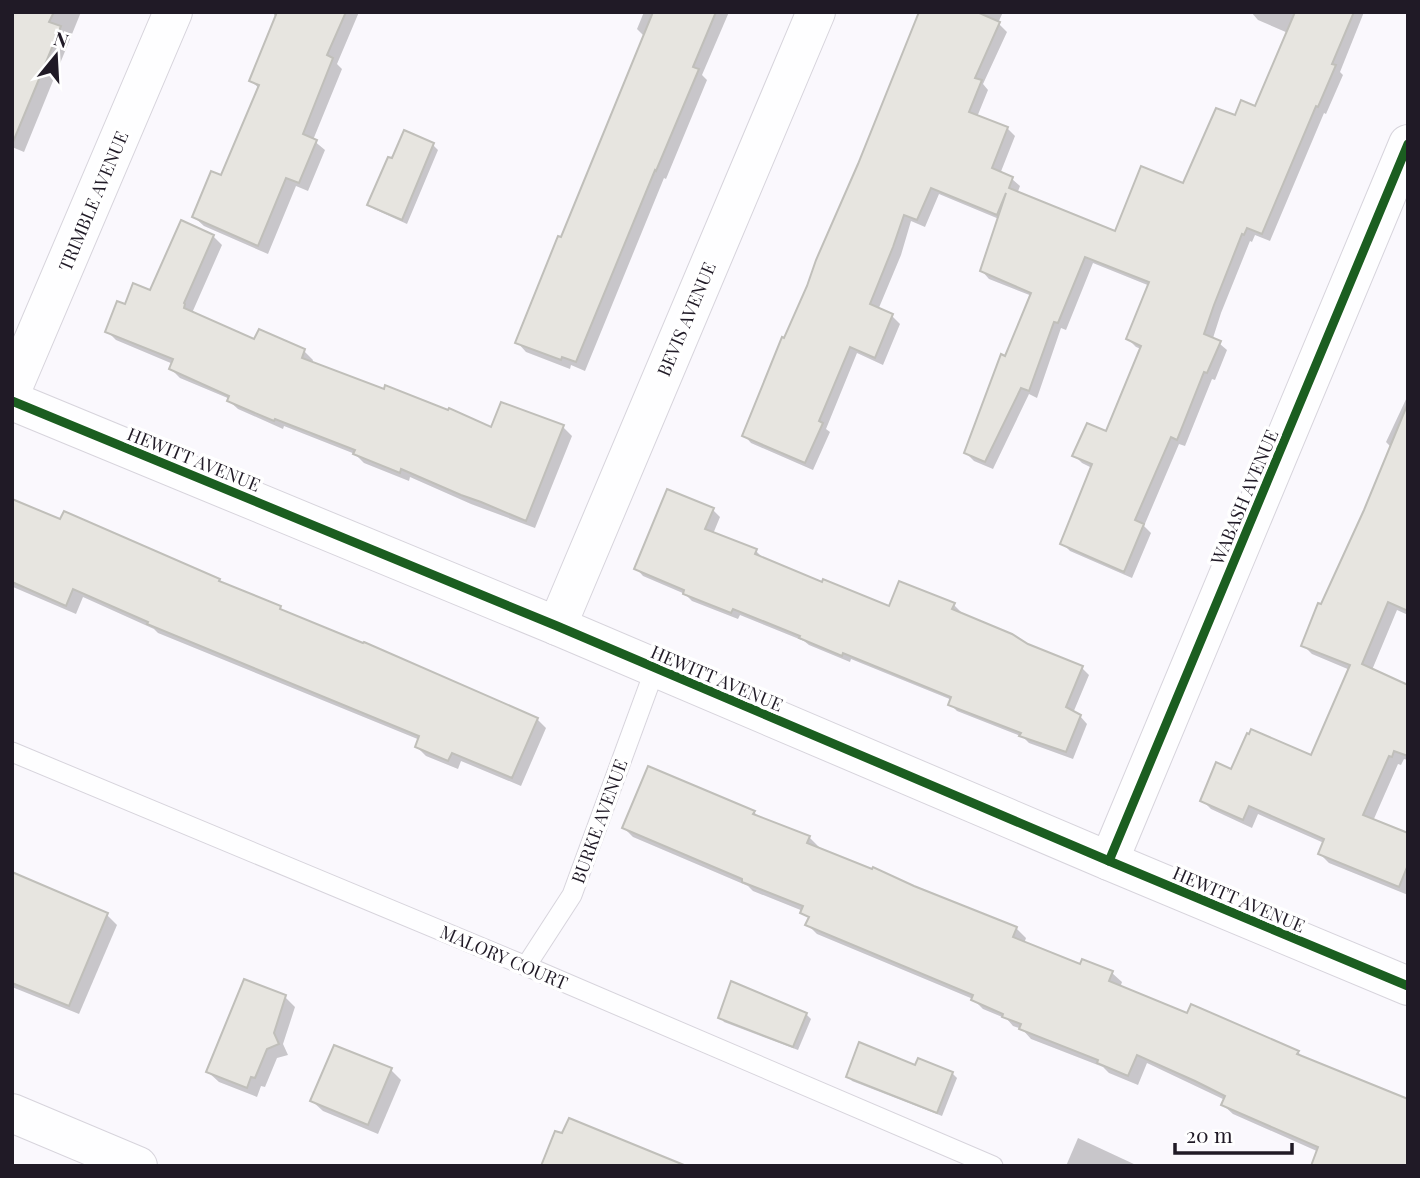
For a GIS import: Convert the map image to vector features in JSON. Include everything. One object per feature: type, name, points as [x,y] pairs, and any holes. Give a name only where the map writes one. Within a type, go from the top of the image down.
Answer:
[{"type":"street","name":"TRIMBLE AVENUE","points":[[12,390],[173,12]]},
{"type":"street","name":"BEVIS AVENUE","points":[[557,626],[816,12]]},
{"type":"street","name":"WABASH AVENUE","points":[[1109,861],[1408,144]]},
{"type":"street","name":"HEWITT AVENUE","points":[[12,401],[557,626],[1408,986]]},
{"type":"street","points":[[12,1113],[138,1166]]},
{"type":"lane","name":"BURKE AVENUE","points":[[526,966],[572,895],[655,668]]},
{"type":"lane","name":"MALORY COURT","points":[[12,752],[526,966],[993,1166]]},
{"type":"building","points":[[12,12],[54,12],[49,22],[61,26],[13,142]]},
{"type":"building","points":[[277,12],[346,12],[327,55],[333,58],[303,134],[317,140],[299,183],[286,178],[258,246],[192,217],[211,171],[221,175],[259,85],[249,81]]},
{"type":"building","points":[[653,12],[716,12],[693,67],[699,69],[576,362],[562,357],[561,360],[515,343]]},
{"type":"building","points":[[919,12],[977,12],[1000,22],[975,78],[982,80],[969,112],[1008,127],[992,168],[1013,177],[1009,188],[1115,231],[1141,166],[1183,183],[1216,108],[1235,115],[1241,100],[1255,106],[1295,12],[1354,12],[1332,64],[1336,65],[1262,234],[1247,228],[1244,235],[1242,234],[1204,334],[1221,341],[1207,373],[1204,372],[1177,440],[1171,437],[1135,520],[1144,524],[1124,572],[1060,544],[1092,464],[1072,456],[1087,423],[1106,431],[1141,346],[1126,339],[1149,282],[1085,257],[1058,323],[1054,322],[1029,391],[1021,388],[985,462],[964,453],[1001,354],[1005,356],[1031,293],[980,271],[1006,193],[997,215],[931,188],[917,220],[904,215],[870,304],[893,314],[875,358],[850,347],[819,421],[823,423],[805,463],[742,436],[858,164]]},
{"type":"building","points":[[404,130],[434,143],[402,220],[367,205],[388,157],[392,158]]},
{"type":"building","points":[[181,220],[214,235],[184,308],[254,339],[259,329],[305,349],[302,358],[384,389],[385,385],[448,410],[449,408],[491,427],[501,402],[564,425],[526,521],[401,469],[400,473],[353,454],[355,450],[227,401],[229,396],[169,369],[173,359],[105,332],[117,301],[125,304],[133,283],[150,290]]},
{"type":"building","points":[[1408,403],[1408,611],[1388,602],[1362,664],[1408,685],[1408,756],[1394,751],[1392,757],[1389,756],[1363,815],[1408,833],[1408,865],[1399,887],[1318,854],[1324,839],[1249,806],[1243,820],[1200,801],[1216,762],[1231,769],[1251,729],[1311,755],[1350,665],[1301,646],[1318,603],[1321,604],[1364,510]]},
{"type":"building","points":[[667,489],[714,508],[705,529],[757,549],[755,554],[889,606],[899,581],[955,603],[952,609],[1083,666],[1066,707],[1081,715],[1066,752],[1019,736],[1021,733],[948,705],[951,697],[843,653],[842,656],[733,609],[731,613],[683,594],[684,590],[634,569]]},
{"type":"building","points":[[12,499],[60,519],[64,511],[281,606],[280,609],[364,642],[538,718],[512,778],[452,753],[448,761],[415,747],[419,736],[147,624],[148,622],[73,589],[66,606],[12,582]]},
{"type":"building","points":[[648,766],[755,811],[753,814],[810,836],[807,843],[872,869],[873,867],[1017,927],[1013,937],[1080,964],[1082,959],[1113,971],[1109,981],[1187,1013],[1191,1004],[1299,1051],[1297,1054],[1408,1099],[1408,1166],[1311,1166],[1318,1147],[1221,1105],[1225,1096],[1195,1081],[1137,1055],[1128,1076],[1097,1063],[1098,1060],[1019,1029],[1021,1024],[971,1000],[973,995],[805,925],[809,917],[800,913],[803,906],[742,882],[742,879],[622,828]]},
{"type":"building","points":[[12,872],[108,913],[69,1006],[12,983]]},
{"type":"building","points":[[244,979],[286,995],[274,1033],[279,1044],[267,1049],[255,1078],[251,1077],[247,1088],[206,1072]]},
{"type":"building","points":[[731,981],[807,1013],[793,1047],[718,1018]]},
{"type":"building","points":[[859,1042],[915,1065],[918,1058],[953,1072],[937,1113],[846,1077]]},
{"type":"building","points":[[334,1045],[392,1068],[368,1125],[310,1101]]},
{"type":"building","points":[[569,1118],[684,1166],[541,1166],[555,1131],[562,1133]]},
{"type":"cycle path","points":[[1109,861],[1408,144]]},
{"type":"cycle path","points":[[12,401],[557,626],[1408,986]]}]
